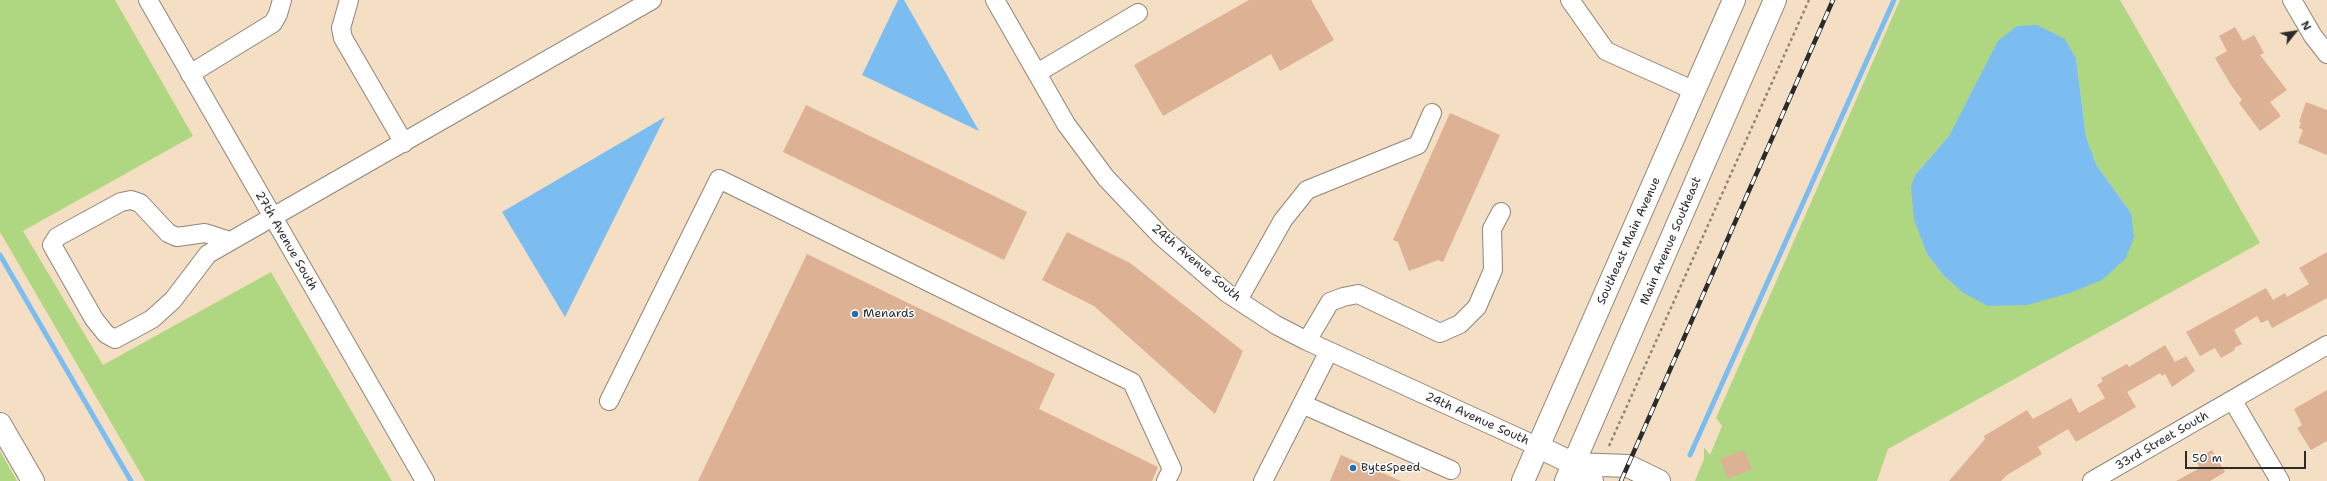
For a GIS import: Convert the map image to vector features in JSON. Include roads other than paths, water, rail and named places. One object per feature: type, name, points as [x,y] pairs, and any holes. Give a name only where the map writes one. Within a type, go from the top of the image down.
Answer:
[{"type":"main road","name":"Southeast Main Avenue","points":[[1523,481],[1734,0]]},
{"type":"main road","name":"Main Avenue Southeast","points":[[1570,472],[1775,0]]},
{"type":"main road","points":[[0,424],[33,481]]},
{"type":"main road","name":"24th Avenue South","points":[[1539,447],[1570,472],[1596,472]]},
{"type":"main road","points":[[1596,472],[1628,466],[1659,481]]},
{"type":"street","name":"27th Avenue South","points":[[148,0],[425,481]]},
{"type":"street","points":[[190,74],[273,23],[278,14],[282,0]]},
{"type":"street","points":[[349,0],[341,28],[344,38],[404,143]]},
{"type":"street","points":[[230,241],[205,233],[177,237],[168,233],[140,203],[131,200],[121,202],[57,238],[52,245],[94,319],[106,334],[115,339],[152,319],[173,300],[208,254],[652,0]]},
{"type":"street","name":"24th Avenue South","points":[[995,0],[1066,124],[1106,178],[1162,237],[1238,300],[1276,325],[1329,352],[1539,447]]},
{"type":"street","points":[[1570,0],[1606,51],[1695,91]]},
{"type":"street","points":[[2292,0],[2313,36],[2327,54]]},
{"type":"street","points":[[1037,73],[1138,13]]},
{"type":"street","points":[[1238,300],[1283,220],[1308,190],[1418,145],[1432,113]]},
{"type":"street","points":[[609,401],[719,179],[1132,382],[1172,469],[1166,481]]},
{"type":"street","points":[[1307,341],[1330,302],[1343,297],[1358,294],[1440,333],[1460,324],[1478,307],[1493,270],[1492,229],[1502,212]]},
{"type":"street","name":"33rd Street South","points":[[2092,481],[2327,346]]},
{"type":"street","points":[[1263,481],[1329,352]]},
{"type":"street","points":[[2233,401],[2280,481]]},
{"type":"street","points":[[1302,404],[1451,470]]},
{"type":"water","points":[[898,0],[904,0],[979,131],[862,75]]},
{"type":"water","points":[[2037,25],[2065,39],[2076,58],[2086,137],[2097,166],[2131,213],[2134,237],[2126,258],[2102,280],[2070,293],[2027,305],[1988,306],[1962,292],[1943,275],[1927,254],[1914,219],[1911,187],[1915,175],[1949,136],[1998,41],[2017,26]]},
{"type":"water","points":[[665,117],[565,317],[502,212]]},
{"type":"waterway","points":[[1690,455],[1894,0]]},
{"type":"waterway","points":[[0,255],[131,481]]},
{"type":"railway","points":[[1621,481],[1833,0]]},
{"type":"place","name":"Menards","points":[[855,314]]},
{"type":"place","name":"ByteSpeed","points":[[1353,468]]}]
